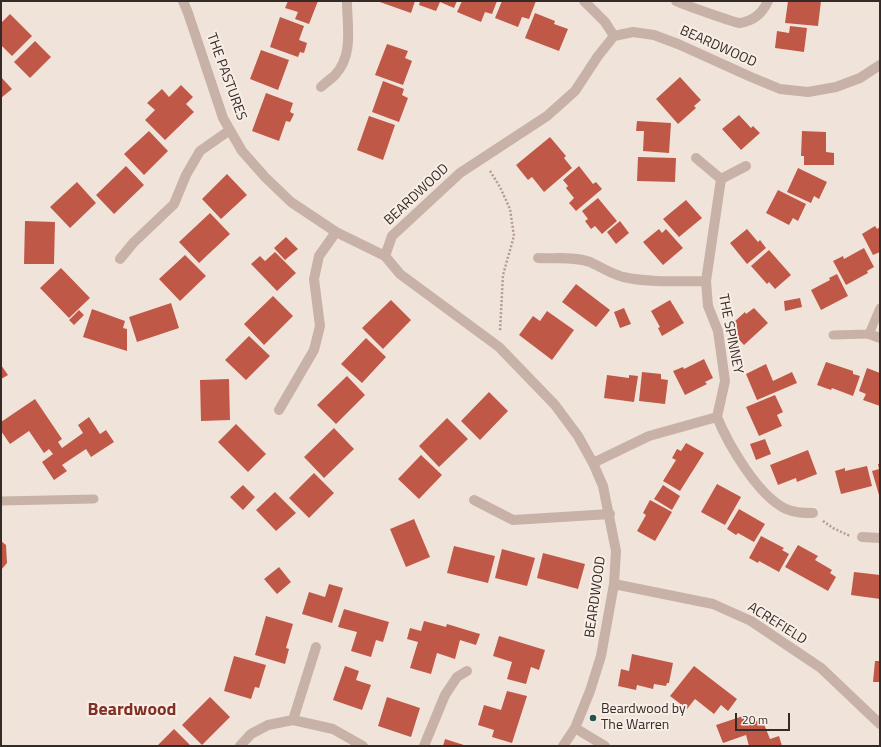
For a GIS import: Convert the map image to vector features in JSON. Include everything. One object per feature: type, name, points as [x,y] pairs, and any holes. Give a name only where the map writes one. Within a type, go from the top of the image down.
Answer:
[{"type":"street","name":"THE PASTURES","points":[[183,1],[224,118],[242,151],[265,177],[291,202],[336,232],[385,256]]},
{"type":"street","points":[[321,87],[336,75],[347,52],[349,36],[347,1]]},
{"type":"street","points":[[584,1],[605,22],[614,36]]},
{"type":"street","points":[[676,1],[739,23],[752,19],[764,10],[768,1]]},
{"type":"street","name":"BEARDWOOD","points":[[563,746],[575,728],[590,691],[601,656],[614,584],[616,551],[610,514],[603,486],[593,463],[578,436],[555,405],[499,347],[400,274],[385,256],[392,236],[460,173],[547,116],[575,91],[598,56],[614,36],[633,32],[654,35],[780,89],[808,92],[836,87],[860,78],[880,66]]},
{"type":"street","points":[[120,259],[134,242],[174,204],[186,176],[200,151],[230,130]]},
{"type":"street","points":[[696,158],[721,179],[746,166]]},
{"type":"street","name":"THE SPINNEY","points":[[716,417],[725,381],[718,331],[708,306],[706,281],[721,179]]},
{"type":"street","points":[[279,410],[314,350],[320,326],[314,279],[319,256],[336,232]]},
{"type":"street","name":"THE SPINNEY","points":[[538,258],[576,259],[589,262],[603,270],[622,277],[647,281],[706,281]]},
{"type":"street","points":[[869,334],[880,338]]},
{"type":"street","points":[[593,463],[649,436],[716,417],[724,434],[752,477],[768,496],[785,509],[799,513],[813,513]]},
{"type":"street","points":[[474,500],[513,520],[610,514]]},
{"type":"street","points":[[862,537],[880,538]]},
{"type":"street","name":"ACREFIELD","points":[[614,584],[713,604],[751,621],[820,668],[880,724]]},
{"type":"street","points":[[293,720],[316,647]]},
{"type":"street","points":[[424,746],[445,695],[457,677],[467,671]]},
{"type":"street","points":[[240,746],[251,734],[268,725],[293,720],[332,729],[363,746]]},
{"type":"street","points":[[575,728],[605,746]]},
{"type":"lane","points":[[833,335],[869,334],[880,308]]},
{"type":"lane","points":[[1,501],[94,499]]},
{"type":"path","points":[[480,160],[496,182],[508,204],[513,232],[512,247],[503,275],[499,347]]},
{"type":"path","points":[[813,513],[833,528],[849,536],[862,537]]},
{"type":"building","points":[[288,1],[318,1],[309,24],[295,19],[298,12],[285,8]]},
{"type":"building","points":[[377,1],[415,1],[411,13]]},
{"type":"building","points":[[420,1],[457,1],[454,8],[440,2],[436,11],[419,5]]},
{"type":"building","points":[[462,1],[497,1],[492,14],[485,12],[481,22],[457,12]]},
{"type":"building","points":[[502,1],[536,1],[529,19],[522,17],[518,27],[495,18]]},
{"type":"building","points":[[788,1],[821,1],[818,26],[785,23]]},
{"type":"building","points":[[535,13],[555,21],[554,24],[568,29],[559,51],[525,38]]},
{"type":"building","points":[[10,14],[32,36],[12,56],[1,45],[1,23]]},
{"type":"building","points":[[280,17],[304,26],[299,40],[307,43],[304,53],[300,52],[298,57],[270,47]]},
{"type":"building","points":[[790,26],[807,28],[804,52],[775,48],[777,31],[789,33]]},
{"type":"building","points":[[35,41],[51,57],[30,78],[14,62]]},
{"type":"building","points":[[387,44],[408,51],[405,58],[412,61],[403,85],[375,75]]},
{"type":"building","points":[[261,50],[289,60],[278,90],[250,79]]},
{"type":"building","points":[[1,77],[12,89],[1,98]]},
{"type":"building","points":[[680,77],[701,100],[694,106],[696,108],[678,124],[656,99]]},
{"type":"building","points":[[383,81],[404,89],[402,95],[408,98],[399,122],[372,112]]},
{"type":"building","points":[[181,85],[193,97],[186,104],[194,112],[165,140],[145,120],[155,110],[147,103],[162,89],[169,97]]},
{"type":"building","points":[[266,93],[293,103],[290,112],[294,114],[290,122],[286,121],[279,141],[252,131]]},
{"type":"building","points":[[739,115],[751,128],[753,126],[760,133],[741,150],[722,129]]},
{"type":"building","points":[[369,116],[395,125],[383,160],[357,150]]},
{"type":"building","points":[[637,121],[671,123],[669,153],[643,151],[644,131],[636,131]]},
{"type":"building","points":[[149,131],[168,151],[144,175],[124,154]]},
{"type":"building","points":[[802,131],[826,132],[826,152],[834,153],[834,165],[804,165],[804,156],[801,156]]},
{"type":"building","points":[[550,137],[566,156],[564,158],[572,168],[544,192],[532,177],[528,180],[516,165]]},
{"type":"building","points":[[638,157],[676,158],[675,182],[637,181]]},
{"type":"building","points":[[126,166],[144,185],[114,214],[96,195]]},
{"type":"building","points":[[579,166],[593,184],[596,182],[602,189],[576,211],[569,203],[574,198],[566,188],[568,186],[563,180]]},
{"type":"building","points":[[798,168],[827,182],[819,199],[814,196],[811,203],[787,192]]},
{"type":"building","points":[[227,174],[247,195],[221,219],[202,199]]},
{"type":"building","points":[[77,182],[96,203],[70,228],[50,207]]},
{"type":"building","points":[[778,190],[806,204],[798,221],[793,218],[789,225],[766,213]]},
{"type":"building","points":[[598,198],[617,221],[602,234],[595,226],[591,229],[585,221],[588,219],[582,211]]},
{"type":"building","points":[[686,200],[702,218],[679,237],[663,219]]},
{"type":"building","points":[[210,213],[230,234],[199,263],[179,242]]},
{"type":"building","points":[[25,221],[55,222],[54,264],[24,264]]},
{"type":"building","points":[[620,221],[629,233],[616,244],[607,232]]},
{"type":"building","points":[[875,226],[877,229],[880,227],[880,252],[873,255],[862,234]]},
{"type":"building","points":[[659,229],[662,233],[666,229],[683,248],[663,265],[643,242]]},
{"type":"building","points":[[747,229],[758,242],[760,240],[766,248],[747,264],[730,243]]},
{"type":"building","points":[[286,237],[298,249],[285,260],[274,248]]},
{"type":"building","points":[[864,248],[874,267],[867,271],[868,273],[846,285],[833,261],[843,256],[844,259]]},
{"type":"building","points":[[769,250],[791,275],[775,289],[769,282],[767,284],[751,266]]},
{"type":"building","points":[[275,252],[296,273],[277,291],[251,264],[260,256],[265,261]]},
{"type":"building","points":[[185,255],[206,276],[180,301],[159,279]]},
{"type":"building","points":[[61,268],[90,298],[69,318],[40,288]]},
{"type":"building","points":[[837,274],[848,296],[821,310],[811,290],[830,280],[829,278]]},
{"type":"building","points":[[576,284],[610,310],[596,327],[562,302]]},
{"type":"building","points":[[273,296],[293,316],[264,345],[244,324]]},
{"type":"building","points":[[800,298],[802,307],[785,311],[784,301]]},
{"type":"building","points":[[391,300],[411,320],[383,349],[362,328]]},
{"type":"building","points":[[670,300],[684,323],[662,336],[658,328],[660,327],[651,311]]},
{"type":"building","points":[[171,303],[179,328],[137,342],[129,317]]},
{"type":"building","points":[[624,308],[631,324],[620,328],[614,312]]},
{"type":"building","points":[[754,308],[768,323],[744,345],[730,330],[736,324],[734,322],[745,312],[746,314]]},
{"type":"building","points":[[92,309],[125,321],[123,328],[127,329],[127,351],[83,337]]},
{"type":"building","points":[[79,310],[84,315],[74,325],[69,320]]},
{"type":"building","points":[[547,311],[574,330],[552,360],[519,335],[533,316],[540,321]]},
{"type":"building","points":[[249,336],[270,356],[246,380],[225,360]]},
{"type":"building","points":[[366,338],[386,357],[362,383],[341,364]]},
{"type":"building","points":[[704,359],[713,378],[705,382],[707,384],[685,395],[673,371],[683,367],[684,369]]},
{"type":"building","points":[[826,362],[853,371],[853,374],[860,376],[853,396],[832,388],[831,390],[817,385]]},
{"type":"building","points":[[766,364],[773,381],[792,372],[797,383],[757,400],[746,374]]},
{"type":"building","points":[[1,365],[8,375],[1,379]]},
{"type":"building","points":[[867,368],[880,373],[880,406],[863,400],[866,394],[859,391]]},
{"type":"building","points":[[642,372],[661,374],[661,379],[668,380],[665,404],[639,401]]},
{"type":"building","points":[[607,375],[629,378],[629,375],[638,376],[634,402],[604,398]]},
{"type":"building","points":[[347,376],[365,395],[336,424],[317,405]]},
{"type":"building","points":[[229,379],[230,420],[201,421],[200,380]]},
{"type":"building","points":[[489,392],[508,411],[480,440],[461,421]]},
{"type":"building","points":[[775,395],[783,412],[777,415],[782,426],[759,436],[746,407]]},
{"type":"building","points":[[35,399],[62,439],[58,442],[62,448],[83,433],[78,425],[89,417],[100,434],[106,430],[114,442],[91,457],[86,449],[62,465],[67,471],[54,480],[42,462],[53,454],[49,449],[44,453],[29,431],[10,444],[1,431],[1,422]]},
{"type":"building","points":[[447,418],[468,439],[439,467],[419,446]]},
{"type":"building","points":[[236,424],[266,454],[248,472],[218,442]]},
{"type":"building","points":[[334,428],[354,449],[324,478],[304,457]]},
{"type":"building","points":[[765,439],[771,454],[756,460],[750,444]]},
{"type":"building","points":[[686,443],[704,453],[680,491],[663,481],[676,460],[672,458],[677,449],[681,451]]},
{"type":"building","points":[[808,450],[817,474],[797,482],[796,478],[778,485],[770,465]]},
{"type":"building","points":[[421,455],[442,475],[419,499],[398,479]]},
{"type":"building","points":[[878,464],[880,464],[879,495],[872,471],[879,469]]},
{"type":"building","points":[[867,466],[872,486],[841,494],[835,471],[845,468],[845,471]]},
{"type":"building","points":[[314,473],[334,493],[309,518],[289,498]]},
{"type":"building","points":[[717,484],[741,497],[725,525],[701,512]]},
{"type":"building","points":[[243,485],[255,497],[243,510],[230,497]]},
{"type":"building","points":[[663,485],[680,496],[672,510],[654,499]]},
{"type":"building","points":[[275,492],[296,513],[276,531],[256,510]]},
{"type":"building","points":[[650,500],[672,512],[655,541],[637,531],[646,515],[643,513]]},
{"type":"building","points":[[739,509],[765,524],[754,542],[738,533],[736,535],[727,529]]},
{"type":"building","points":[[414,519],[430,557],[406,567],[390,529]]},
{"type":"building","points":[[761,536],[784,548],[782,550],[789,554],[779,572],[759,561],[758,563],[749,558]]},
{"type":"building","points":[[1,541],[6,545],[7,563],[1,570]]},
{"type":"building","points":[[798,545],[818,556],[815,560],[832,570],[830,573],[836,577],[828,591],[785,567]]},
{"type":"building","points":[[454,546],[495,556],[488,583],[447,573]]},
{"type":"building","points":[[502,549],[535,558],[527,586],[495,578]]},
{"type":"building","points":[[543,553],[585,564],[578,589],[537,578]]},
{"type":"building","points":[[279,567],[291,582],[277,594],[264,579]]},
{"type":"building","points":[[854,572],[880,575],[880,599],[851,595]]},
{"type":"building","points":[[329,584],[343,588],[332,623],[302,614],[309,592],[325,597]]},
{"type":"building","points":[[344,609],[389,622],[383,642],[376,640],[371,657],[351,651],[357,632],[338,627]]},
{"type":"building","points":[[266,616],[293,624],[286,648],[289,649],[285,664],[255,655]]},
{"type":"building","points":[[424,621],[446,627],[447,624],[480,634],[476,645],[460,640],[455,659],[437,653],[431,674],[410,668],[418,642],[407,639],[410,628],[421,631]]},
{"type":"building","points":[[499,636],[545,650],[539,670],[531,667],[526,684],[507,679],[512,662],[493,656]]},
{"type":"building","points":[[632,654],[673,663],[669,683],[667,683],[666,686],[654,684],[653,689],[637,685],[636,690],[618,686],[621,669],[629,671]]},
{"type":"building","points":[[234,656],[266,665],[259,688],[255,687],[251,699],[224,691]]},
{"type":"building","points":[[875,661],[880,661],[880,682],[873,682]]},
{"type":"building","points":[[345,666],[359,671],[356,680],[371,685],[362,710],[333,700]]},
{"type":"building","points":[[694,666],[737,699],[728,711],[721,705],[714,714],[695,699],[687,709],[670,696]]},
{"type":"building","points":[[507,691],[527,696],[512,743],[492,737],[494,730],[478,725],[484,705],[501,710]]},
{"type":"building","points":[[210,697],[230,717],[202,745],[182,725]]},
{"type":"building","points":[[387,697],[420,708],[411,737],[378,726]]},
{"type":"building","points":[[743,716],[746,724],[762,719],[770,739],[779,736],[782,746],[749,746],[746,735],[723,743],[716,725]]},
{"type":"building","points":[[174,729],[191,746],[157,746]]},
{"type":"building","points":[[445,739],[467,746],[443,746]]},
{"type":"place","name":"Beardwood by The Warren","points":[[593,718]]},
{"type":"district","name":"Beardwood","points":[[132,711]]}]
